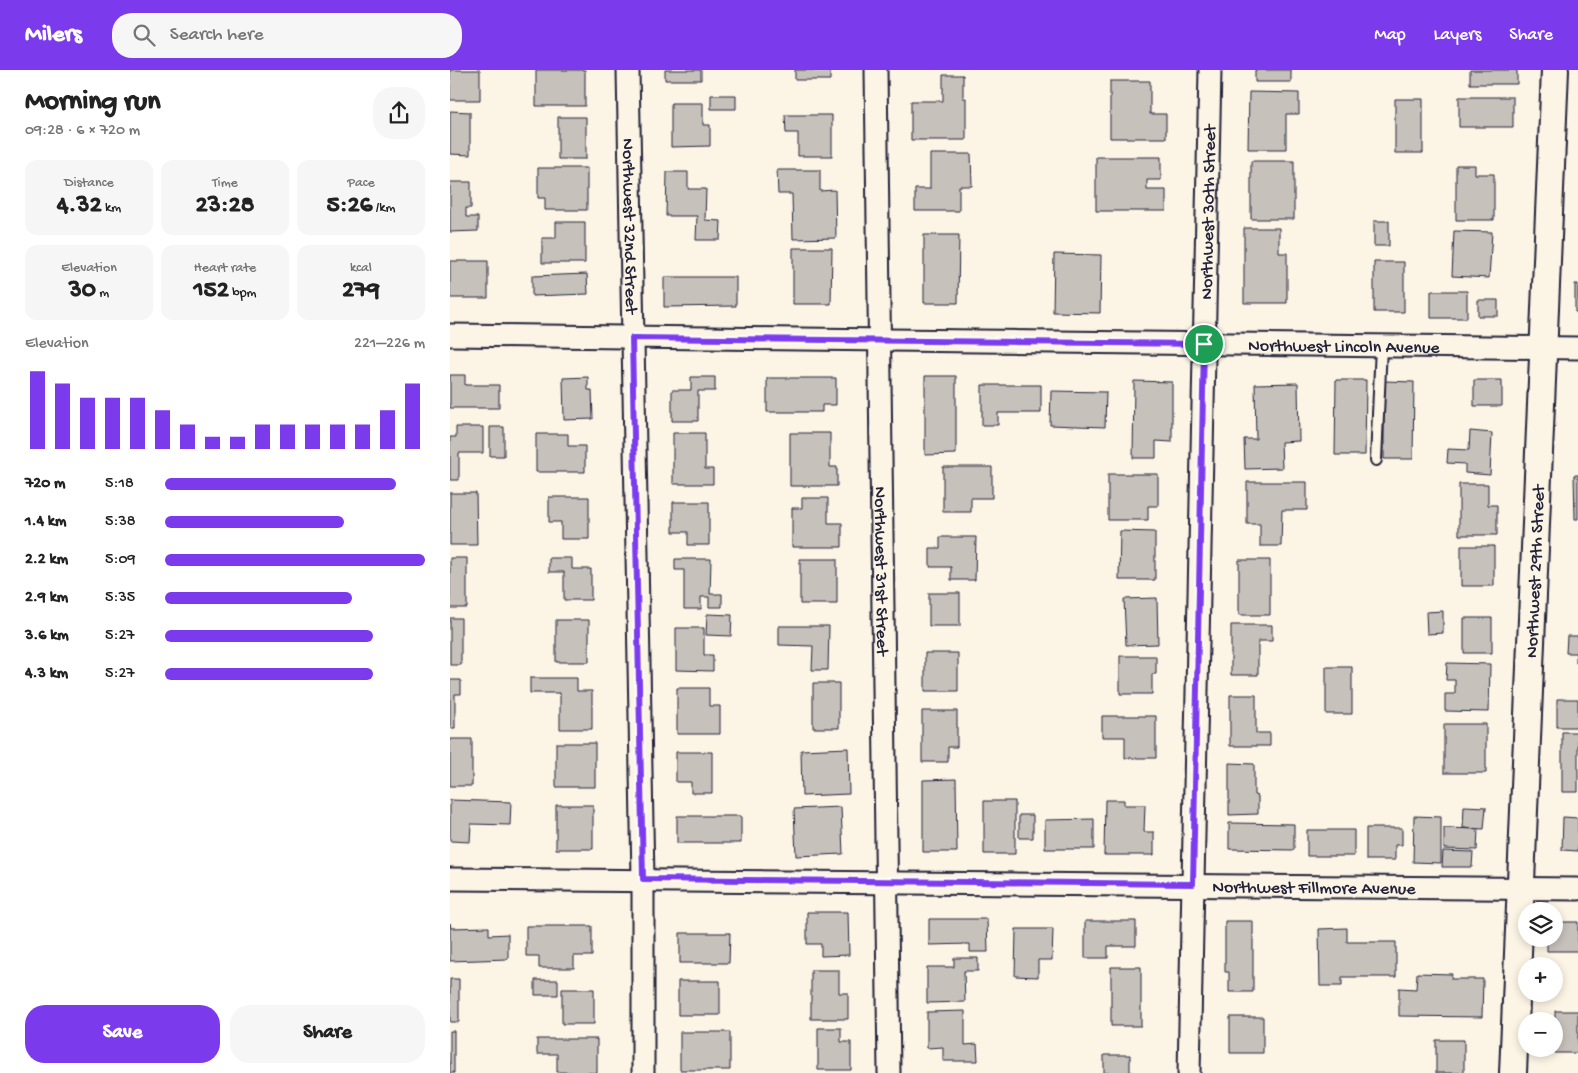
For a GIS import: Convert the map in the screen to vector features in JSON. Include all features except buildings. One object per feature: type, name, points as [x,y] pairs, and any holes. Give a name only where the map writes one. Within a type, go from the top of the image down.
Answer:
[{"type":"street","name":"Northwest 32nd Street","points":[[628,70],[643,879],[643,1073]]},
{"type":"street","name":"Northwest 31st Street","points":[[876,70],[889,1073]]},
{"type":"street","name":"Northwest 30th Street","points":[[1189,1073],[1210,70]]},
{"type":"street","name":"Northwest 29th Street","points":[[1513,1073],[1555,70]]},
{"type":"street","name":"Northwest Lincoln Avenue","points":[[450,335],[1578,348]]},
{"type":"street","name":"Northwest Fillmore Avenue","points":[[450,879],[643,879],[1578,889]]},
{"type":"lane","points":[[1376,460],[1381,346]]},
{"type":"route","points":[[632,338],[880,339],[1204,344],[1193,884],[887,883],[643,879],[632,338]]}]
